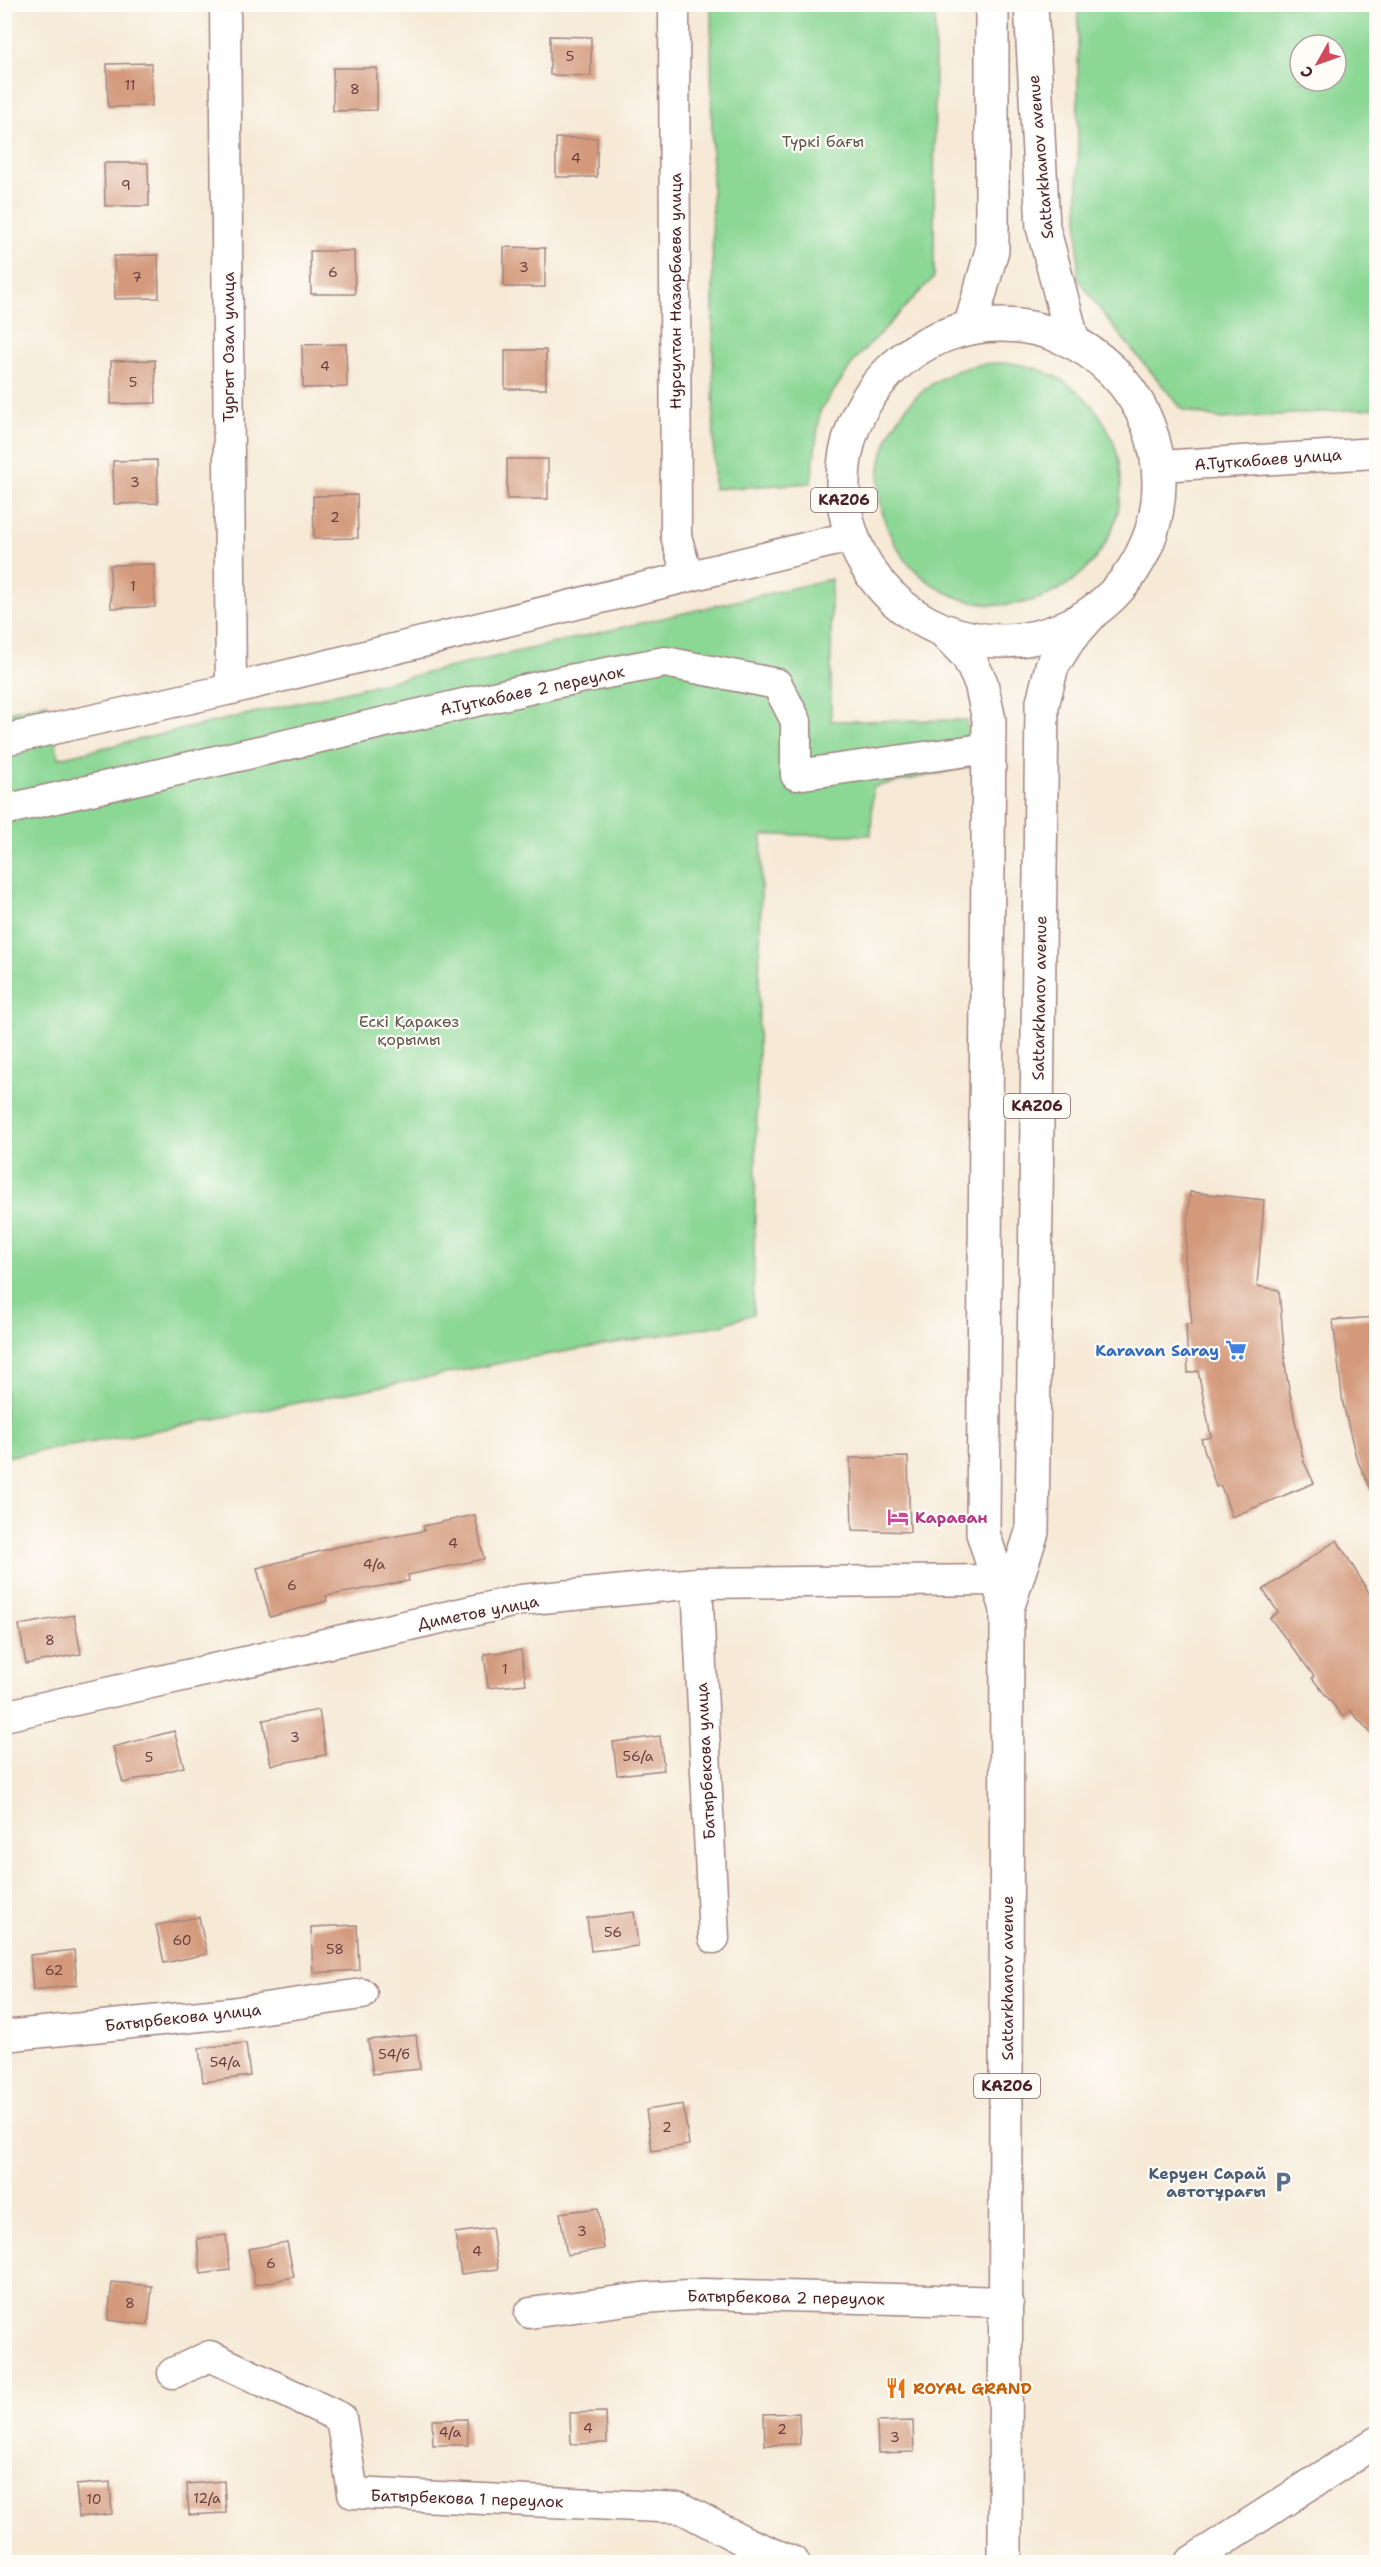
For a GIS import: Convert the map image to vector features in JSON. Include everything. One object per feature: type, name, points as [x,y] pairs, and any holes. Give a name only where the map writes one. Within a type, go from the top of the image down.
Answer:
[{"type":"main road","points":[[970,328],[993,250],[992,4]]},
{"type":"main road","name":"Sattarkhanov avenue","points":[[1030,4],[1043,227],[1073,342]]},
{"type":"main road","name":"KАZ06","points":[[996,325],[1023,326],[1049,332],[1073,342],[1102,362],[1131,393],[1145,416],[1159,466],[1160,491],[1157,515],[1140,560],[1127,581],[1091,614],[1071,626],[1048,635],[1024,640],[997,641],[970,638],[944,631],[920,619],[879,583],[864,561],[853,536],[845,510],[843,483],[845,456],[852,430],[863,405],[879,383],[912,352],[944,336],[970,328],[996,325]]},
{"type":"main road","name":"Sattarkhanov avenue","points":[[1002,1594],[1032,1532],[1042,706],[1052,666],[1069,639],[1091,614]]},
{"type":"main road","name":"Sattarkhanov avenue","points":[[944,631],[968,656],[981,683],[989,720],[983,1533],[1002,1594],[1008,2302],[1005,2562]]},
{"type":"street","name":"Тургыт Озал улица","points":[[225,4],[231,689]]},
{"type":"street","name":"Нурсултан Назарбаева улица","points":[[675,4],[675,536],[687,575]]},
{"type":"street","name":"А.Туткабаев улица","points":[[1159,466],[1377,453]]},
{"type":"street","points":[[4,741],[231,689],[853,536]]},
{"type":"street","name":"А.Туткабаев 2 переулок","points":[[4,810],[559,682],[665,662],[777,684],[796,721],[796,775],[989,748]]},
{"type":"street","name":"Диметов улица","points":[[4,1716],[522,1600],[697,1583],[1002,1594]]},
{"type":"street","name":"Батырбекова улица","points":[[697,1583],[714,1938]]},
{"type":"street","name":"Батырбекова улица","points":[[4,2036],[230,2013],[362,1994]]},
{"type":"street","name":"Батырбекова 2 переулок","points":[[530,2313],[642,2298],[704,2294],[1008,2302]]},
{"type":"street","name":"Батырбекова 1 переулок","points":[[173,2373],[210,2356],[341,2418],[353,2493],[681,2508],[748,2543],[794,2562]]},
{"type":"street","points":[[1191,2562],[1377,2442]]},
{"type":"green space","name":"Түркі бағы","points":[[711,5],[935,5],[934,277],[855,360],[820,411],[811,483],[714,489]]},
{"type":"green space","points":[[1078,5],[1376,5],[1376,408],[1221,419],[1183,410],[1110,323],[1078,279]]},
{"type":"green space","points":[[988,363],[1012,363],[1035,368],[1057,377],[1086,398],[1101,417],[1112,438],[1119,460],[1121,484],[1119,508],[1112,530],[1101,551],[1086,570],[1057,591],[1035,600],[1012,605],[988,605],[965,600],[943,591],[923,578],[906,561],[893,541],[884,519],[879,496],[879,472],[884,449],[893,427],[906,407],[923,390],[943,377],[965,368]]},
{"type":"green space","name":"Ескі Қаракөз қорымы","points":[[831,579],[831,721],[967,720],[969,767],[873,787],[871,835],[762,835],[753,1314],[721,1325],[516,1360],[123,1437],[5,1457],[5,713],[47,703],[59,758]]},
{"type":"building","points":[[550,36],[591,37],[591,76],[550,75]]},
{"type":"building","points":[[151,63],[152,106],[108,107],[107,64]]},
{"type":"building","points":[[333,68],[377,68],[377,110],[333,111]]},
{"type":"building","points":[[556,138],[597,138],[597,177],[556,177]]},
{"type":"building","points":[[104,163],[148,163],[149,206],[105,206]]},
{"type":"building","points":[[504,247],[545,248],[545,287],[504,287]]},
{"type":"building","points":[[310,251],[354,251],[355,294],[311,294]]},
{"type":"building","points":[[158,255],[159,298],[115,299],[114,256]]},
{"type":"building","points":[[346,344],[347,387],[303,388],[302,345]]},
{"type":"building","points":[[505,350],[546,350],[546,389],[505,389]]},
{"type":"building","points":[[155,360],[156,403],[111,404],[111,361]]},
{"type":"building","points":[[507,459],[548,459],[548,499],[507,499]]},
{"type":"building","points":[[157,460],[158,503],[114,504],[113,461]]},
{"type":"building","points":[[357,495],[358,538],[314,539],[313,496]]},
{"type":"building","points":[[154,564],[155,607],[111,608],[110,565]]},
{"type":"building","name":"Karavan Saray","points":[[1190,1192],[1264,1200],[1257,1286],[1279,1290],[1286,1372],[1304,1462],[1314,1483],[1232,1517],[1221,1486],[1216,1487],[1201,1439],[1211,1437],[1198,1371],[1188,1373],[1186,1324],[1192,1324],[1185,1259]]},
{"type":"building","points":[[1377,1317],[1377,1503],[1356,1457],[1343,1404],[1333,1320]]},
{"type":"building","points":[[908,1457],[910,1532],[852,1530],[850,1458]]},
{"type":"building","points":[[475,1515],[484,1559],[408,1575],[409,1581],[326,1596],[327,1601],[270,1617],[257,1568],[336,1547],[424,1531],[423,1526]]},
{"type":"building","points":[[1337,1540],[1377,1606],[1377,1740],[1350,1710],[1343,1717],[1312,1678],[1314,1676],[1270,1618],[1278,1612],[1263,1590]]},
{"type":"building","points":[[74,1615],[81,1654],[26,1664],[19,1625]]},
{"type":"building","points":[[521,1650],[526,1684],[488,1688],[484,1654]]},
{"type":"building","points":[[319,1710],[326,1755],[271,1765],[263,1720]]},
{"type":"building","points":[[174,1731],[184,1767],[123,1783],[113,1747]]},
{"type":"building","points":[[660,1736],[664,1770],[617,1775],[613,1742]]},
{"type":"building","points":[[634,1912],[638,1946],[591,1951],[587,1918]]},
{"type":"building","points":[[199,1917],[207,1954],[164,1963],[156,1925]]},
{"type":"building","points":[[357,1925],[359,1970],[313,1973],[311,1927]]},
{"type":"building","points":[[74,1950],[77,1985],[33,1990],[30,1955]]},
{"type":"building","points":[[416,2035],[420,2069],[373,2074],[368,2040]]},
{"type":"building","points":[[246,2043],[250,2076],[203,2082],[199,2048]]},
{"type":"building","points":[[683,2104],[689,2145],[652,2151],[646,2110]]},
{"type":"building","points":[[598,2208],[604,2249],[567,2255],[560,2213]]},
{"type":"building","points":[[492,2228],[498,2269],[461,2274],[455,2233]]},
{"type":"building","points":[[226,2235],[230,2270],[201,2274],[197,2239]]},
{"type":"building","points":[[287,2242],[294,2277],[255,2285],[248,2249]]},
{"type":"building","points":[[112,2282],[152,2286],[148,2325],[108,2320]]},
{"type":"building","points":[[606,2412],[607,2443],[571,2444],[570,2413]]},
{"type":"building","points":[[799,2413],[800,2444],[765,2445],[764,2414]]},
{"type":"building","points":[[467,2419],[468,2445],[433,2445],[432,2420]]},
{"type":"building","points":[[913,2421],[914,2452],[878,2453],[877,2422]]},
{"type":"building","points":[[224,2481],[226,2513],[189,2515],[187,2484]]},
{"type":"building","points":[[110,2482],[112,2514],[79,2517],[76,2485]]},
{"type":"place","name":"Karavan Saray","points":[[1236,1350]]},
{"type":"place","name":"Караван","points":[[898,1517]]},
{"type":"place","name":"Керуен Сарай автотұрағы","points":[[1283,2182]]},
{"type":"place","name":"ROYAL GRAND","points":[[896,2388]]}]
